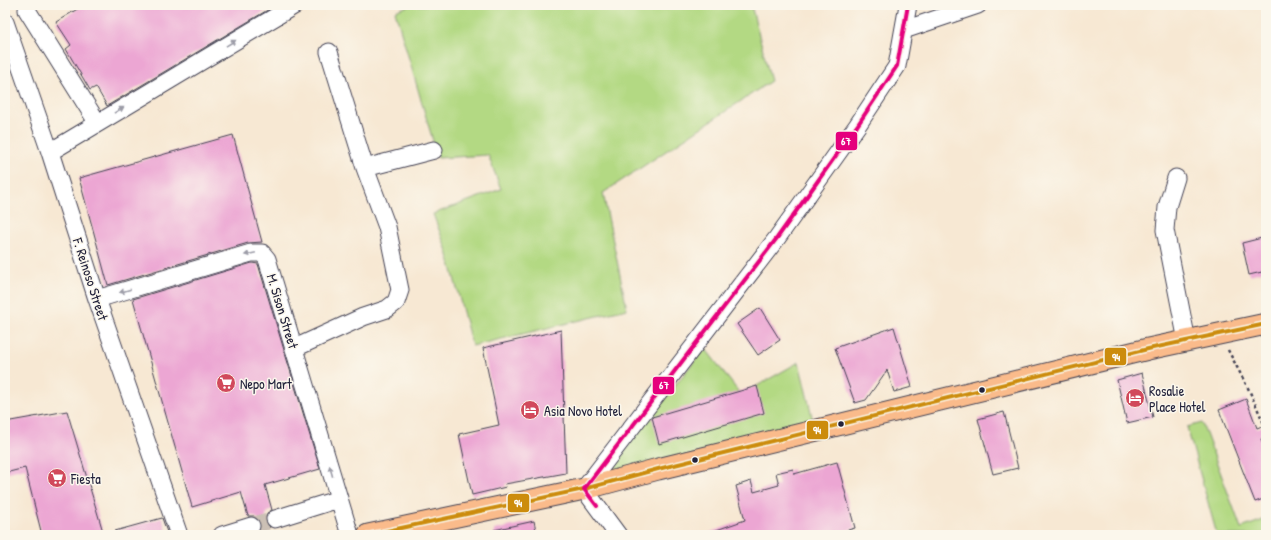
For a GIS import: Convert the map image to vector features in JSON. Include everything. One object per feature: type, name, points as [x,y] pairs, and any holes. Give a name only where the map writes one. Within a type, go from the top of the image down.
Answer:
[{"type":"main road","points":[[368,535],[584,489],[658,469],[1140,351],[1266,324]]},
{"type":"street","points":[[50,152],[97,122],[296,5]]},
{"type":"street","points":[[618,535],[584,489],[647,404],[777,238],[897,66],[908,5]]},
{"type":"street","points":[[904,30],[978,5]]},
{"type":"street","points":[[5,21],[31,7],[97,122]]},
{"type":"street","name":"F. Reinoso Street","points":[[5,21],[50,152],[97,299],[179,535]]},
{"type":"street","points":[[295,348],[363,317],[387,309],[396,302],[400,290],[387,228],[365,168],[329,52]]},
{"type":"street","points":[[365,168],[434,150]]},
{"type":"street","points":[[1176,178],[1168,207],[1165,230],[1188,341]]},
{"type":"street","name":"M. Sison Street","points":[[97,299],[252,253],[262,253],[267,259],[295,348],[350,535]]},
{"type":"street","points":[[275,519],[340,499]]},
{"type":"street","points":[[222,535],[251,526]]},
{"type":"path","points":[[1222,334],[1228,350],[1250,390],[1266,428]]},
{"type":"green space","points":[[411,5],[751,5],[771,81],[603,193],[627,309],[472,346],[447,251],[433,214],[501,189],[488,155],[438,158],[395,11]]},
{"type":"green space","points":[[705,348],[741,395],[799,362],[814,425],[608,476],[639,430]]},
{"type":"green space","points":[[1202,423],[1241,528],[1266,519],[1266,535],[1217,535],[1187,427]]},
{"type":"building","points":[[84,5],[276,5],[107,106],[96,87],[90,90],[66,49],[71,45],[56,22]]},
{"type":"building","points":[[233,135],[262,242],[248,243],[108,285],[79,178]]},
{"type":"building","points":[[1266,237],[1266,271],[1249,275],[1242,243]]},
{"type":"building","name":"Nepo Mart","points":[[252,263],[258,264],[320,469],[265,485],[272,510],[267,513],[265,522],[270,527],[260,530],[261,523],[258,519],[254,516],[248,516],[241,492],[192,507],[133,299]]},
{"type":"building","points":[[760,308],[780,340],[758,355],[737,324]]},
{"type":"building","points":[[894,327],[912,387],[894,392],[887,370],[866,400],[855,403],[835,348]]},
{"type":"building","name":"Asia Novo Hotel","points":[[561,330],[566,473],[505,484],[506,487],[472,495],[459,434],[499,425],[483,348]]},
{"type":"building","name":"Rosalie Place Hotel","points":[[1142,373],[1153,417],[1127,423],[1117,380]]},
{"type":"building","points":[[757,386],[764,413],[659,444],[652,417]]},
{"type":"building","points":[[1246,399],[1257,428],[1262,426],[1266,436],[1261,439],[1266,451],[1266,498],[1255,502],[1219,410]]},
{"type":"building","name":"Fiesta","points":[[67,411],[104,535],[42,535],[25,468],[5,473],[5,422]]},
{"type":"building","points":[[1004,412],[1018,468],[993,474],[978,419]]},
{"type":"building","points":[[837,462],[855,528],[830,535],[709,535],[708,533],[745,520],[736,486],[751,481],[754,492],[779,485],[776,473],[793,469],[794,474]]},
{"type":"building","points":[[162,518],[168,535],[116,535],[115,531]]},
{"type":"building","points":[[534,521],[537,535],[494,535],[494,530]]},
{"type":"tunnel","points":[[251,526],[275,519]]},
{"type":"transit line","name":"67","points":[[597,506],[584,489],[777,238],[857,126],[897,66],[908,5]]},
{"type":"transit line","name":"94","points":[[368,535],[584,489],[658,469],[1148,349],[1266,324]]},
{"type":"place","name":"Nepo Mart","points":[[226,383]]},
{"type":"place","name":"Rosalie Place Hotel","points":[[1135,398]]},
{"type":"place","name":"Asia Novo Hotel","points":[[530,410]]},
{"type":"place","name":"Fiesta","points":[[57,478]]}]
